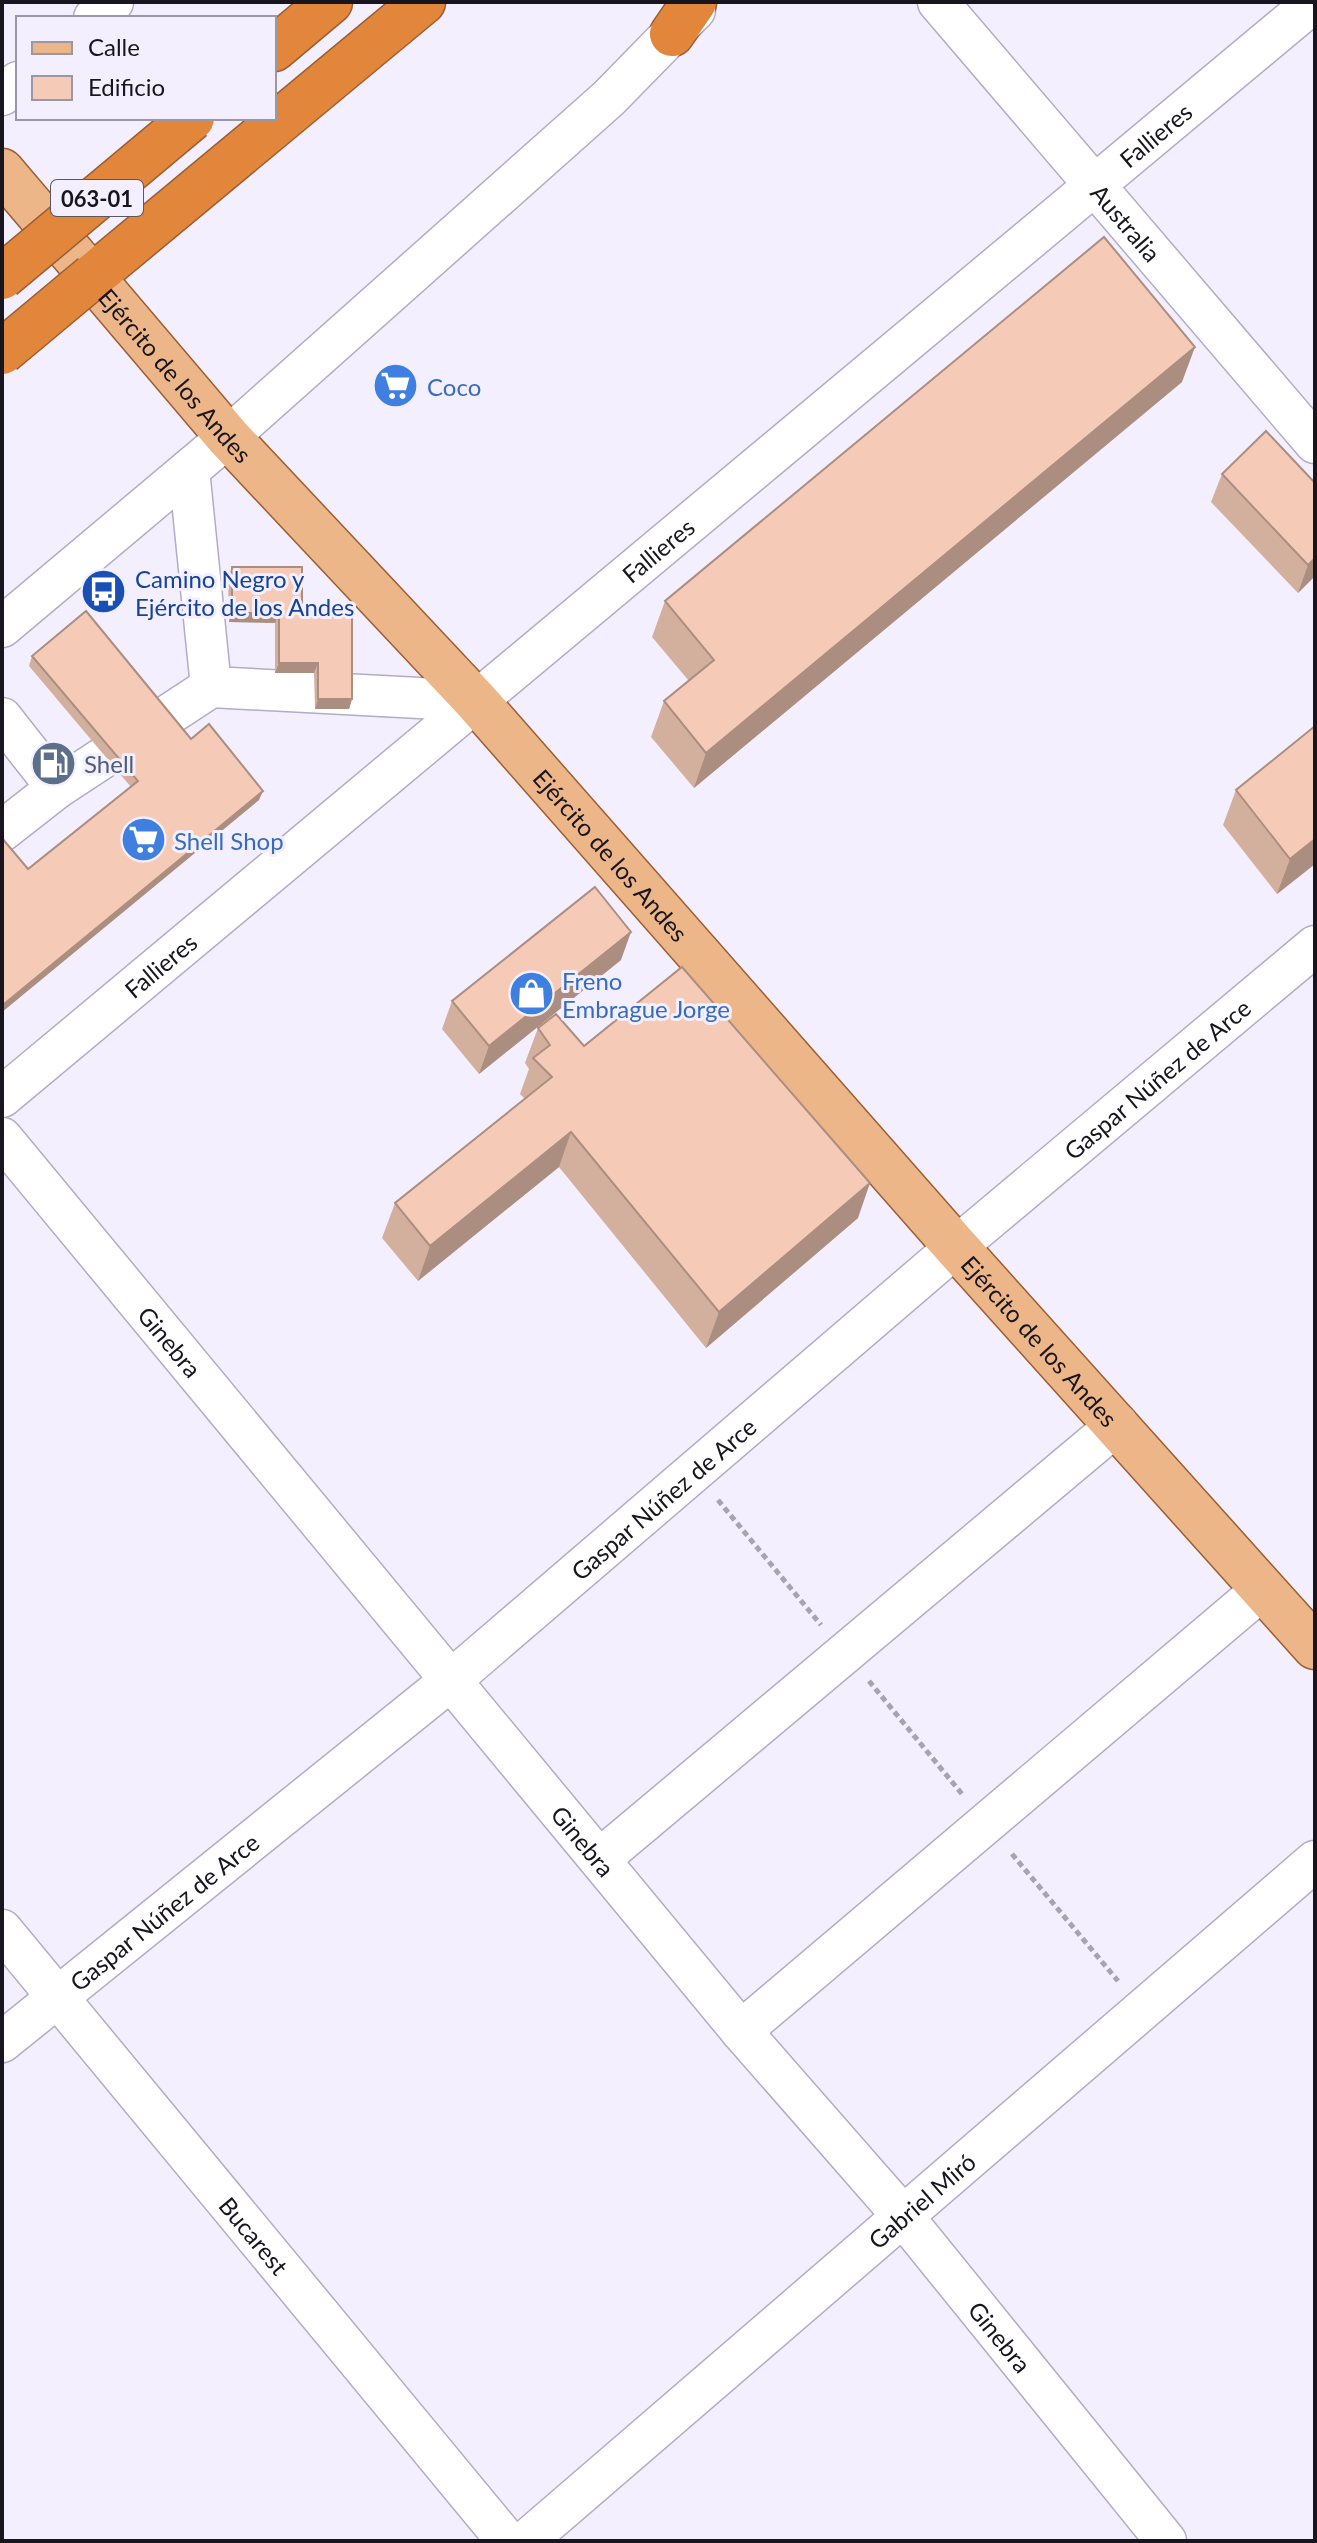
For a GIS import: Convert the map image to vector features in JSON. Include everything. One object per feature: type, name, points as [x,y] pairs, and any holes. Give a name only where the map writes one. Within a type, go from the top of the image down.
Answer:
[{"type":"highway","points":[[276,47],[330,2]]},
{"type":"highway","name":"063-01","points":[[2,352],[423,2]]},
{"type":"highway","name":"063-01","points":[[2,277],[190,120]]},
{"type":"main road","name":"Ejército de los Andes","points":[[2,171],[228,437],[476,701],[956,1247],[1315,1647]]},
{"type":"street","points":[[96,16],[113,2]]},
{"type":"street","points":[[2,627],[228,437],[609,98],[683,18],[703,2]]},
{"type":"street","name":"Australia","points":[[938,2],[1315,443]]},
{"type":"street","name":"Fallieres","points":[[2,1097],[1314,2]]},
{"type":"street","points":[[189,470],[211,687]]},
{"type":"street","points":[[2,831],[57,788],[211,687],[476,701]]},
{"type":"street","points":[[2,718],[57,788]]},
{"type":"street","name":"Gaspar Núñez de Arce","points":[[2,2042],[450,1681],[956,1247],[1315,946]]},
{"type":"street","name":"Ginebra","points":[[2,1138],[450,1681],[601,1858],[741,2031],[902,2215],[1166,2541]]},
{"type":"street","points":[[601,1858],[1118,1424]]},
{"type":"street","points":[[741,2031],[1264,1588]]},
{"type":"street","name":"Gabriel Miró","points":[[526,2541],[1315,1861]]},
{"type":"street","name":"Bucarest","points":[[2,1930],[507,2541]]},
{"type":"path","points":[[711,1492],[1111,1973]]},
{"type":"building","points":[[1104,237],[1195,347],[706,753],[664,701],[714,660],[665,601]]},
{"type":"building","points":[[1266,431],[1315,483],[1315,558],[1308,565],[1222,474]]},
{"type":"building","points":[[232,567],[302,567],[302,616],[352,617],[352,699],[318,699],[318,663],[279,663],[279,613],[232,613]]},
{"type":"building","name":"Shell Shop","points":[[86,611],[191,739],[209,724],[263,791],[4,1004],[2,838],[28,869],[138,781],[32,656]]},
{"type":"building","points":[[1315,726],[1315,839],[1290,859],[1236,790]]},
{"type":"building","name":"Freno Embrague Jorge","points":[[595,887],[631,932],[489,1046],[452,1001]]},
{"type":"building","points":[[682,967],[870,1183],[719,1312],[571,1132],[430,1246],[395,1203],[552,1077],[533,1058],[550,1045],[538,1028],[556,1014],[584,1046]]},
{"type":"place","name":"Coco","points":[[396,386]]},
{"type":"place","name":"Camino Negro y Ejército de los Andes","points":[[104,592]]},
{"type":"place","name":"Shell","points":[[53,763]]},
{"type":"place","name":"Shell Shop","points":[[143,840]]},
{"type":"place","name":"Freno Embrague Jorge","points":[[531,994]]}]
